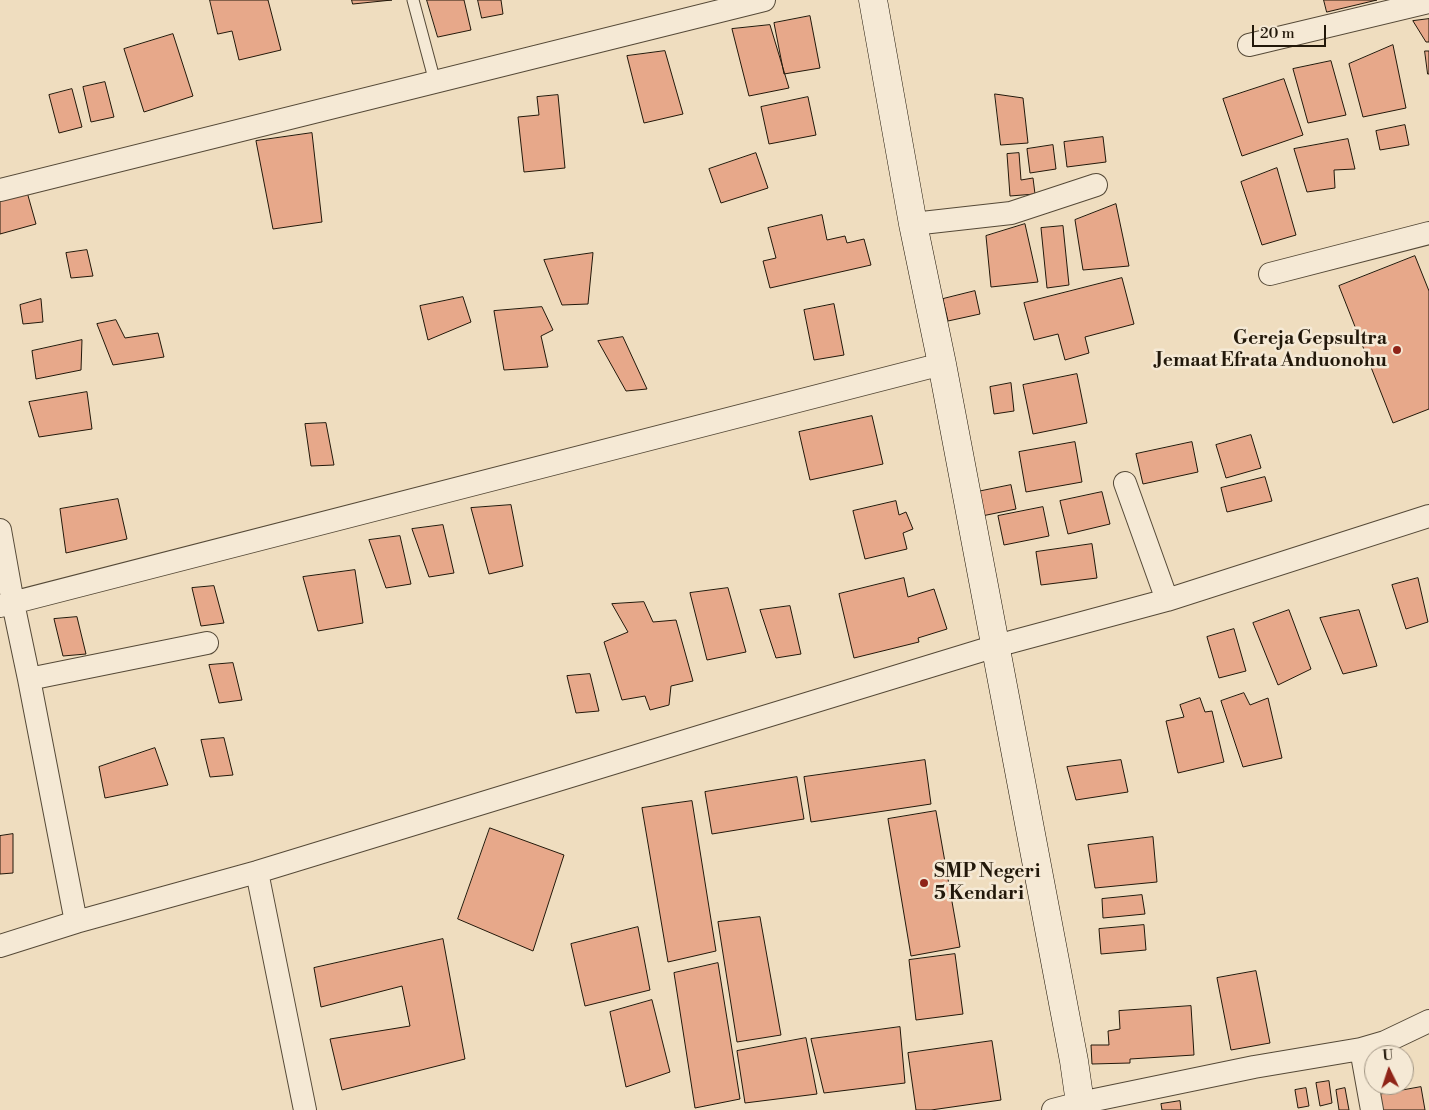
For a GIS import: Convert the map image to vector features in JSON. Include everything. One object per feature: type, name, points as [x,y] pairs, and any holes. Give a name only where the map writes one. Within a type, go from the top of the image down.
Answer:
[{"type":"street","points":[[0,190],[764,0]]},
{"type":"street","points":[[873,0],[913,224],[996,646],[1081,1106]]},
{"type":"street","points":[[1249,45],[1429,2]]},
{"type":"street","points":[[913,224],[1010,213],[1096,185]]},
{"type":"street","points":[[1270,274],[1429,233]]},
{"type":"street","points":[[6,604],[942,364]]},
{"type":"street","points":[[1125,484],[1167,600]]},
{"type":"street","points":[[0,946],[76,922],[257,872],[996,646],[1167,600],[1429,516]]},
{"type":"street","points":[[0,530],[6,604],[29,679],[76,922]]},
{"type":"street","points":[[29,679],[207,644]]},
{"type":"street","points":[[257,872],[305,1110]]},
{"type":"street","points":[[1053,1110],[1081,1106],[1254,1067],[1361,1049],[1386,1042],[1429,1022]]},
{"type":"street","points":[[1361,1049],[1372,1110]]},
{"type":"lane","points":[[413,0],[435,82]]},
{"type":"building","points":[[210,0],[268,0],[281,50],[239,60],[232,31],[218,34]]},
{"type":"building","points":[[352,0],[392,0],[353,4]]},
{"type":"building","points":[[427,0],[464,0],[471,30],[438,37]]},
{"type":"building","points":[[478,0],[501,0],[503,14],[482,18]]},
{"type":"building","points":[[1324,0],[1377,0],[1327,12]]},
{"type":"building","points":[[810,16],[820,68],[784,74],[774,23]]},
{"type":"building","points":[[1429,19],[1429,42],[1426,42],[1413,21]]},
{"type":"building","points":[[770,25],[789,88],[749,96],[732,29]]},
{"type":"building","points":[[173,34],[193,96],[144,112],[124,49]]},
{"type":"building","points":[[1393,45],[1406,108],[1363,117],[1349,64]]},
{"type":"building","points":[[665,51],[683,114],[644,123],[627,56]]},
{"type":"building","points":[[1425,51],[1429,51],[1429,74],[1428,74]]},
{"type":"building","points":[[1331,61],[1346,115],[1308,123],[1293,69]]},
{"type":"building","points":[[1284,79],[1303,135],[1242,156],[1223,99]]},
{"type":"building","points":[[105,82],[114,117],[91,122],[83,87]]},
{"type":"building","points":[[72,89],[82,127],[59,133],[49,95]]},
{"type":"building","points":[[995,94],[1023,98],[1028,143],[1001,145]]},
{"type":"building","points":[[558,95],[565,168],[524,172],[518,117],[539,115],[537,97]]},
{"type":"building","points":[[808,97],[816,135],[769,144],[761,107]]},
{"type":"building","points":[[1405,125],[1409,145],[1380,150],[1376,131]]},
{"type":"building","points":[[312,133],[322,222],[273,229],[256,141]]},
{"type":"building","points":[[1103,137],[1106,162],[1067,167],[1064,142]]},
{"type":"building","points":[[1348,139],[1355,169],[1334,170],[1335,188],[1307,192],[1294,149]]},
{"type":"building","points":[[1053,145],[1056,169],[1030,173],[1027,149]]},
{"type":"building","points":[[756,153],[768,188],[721,203],[709,169]]},
{"type":"building","points":[[1019,153],[1021,180],[1033,178],[1035,194],[1010,196],[1007,154]]},
{"type":"building","points":[[1277,168],[1296,235],[1262,245],[1241,182]]},
{"type":"building","points":[[27,192],[36,224],[0,234],[0,200]]},
{"type":"building","points":[[1116,204],[1129,266],[1083,270],[1075,220]]},
{"type":"building","points":[[822,215],[827,240],[845,236],[847,243],[864,239],[871,265],[770,288],[763,261],[776,258],[768,228]]},
{"type":"building","points":[[1025,224],[1038,282],[991,287],[986,236]]},
{"type":"building","points":[[1063,226],[1069,285],[1047,288],[1041,228]]},
{"type":"building","points":[[87,250],[93,276],[71,278],[66,253]]},
{"type":"building","points":[[593,253],[588,304],[562,305],[544,260]]},
{"type":"building","name":"Gereja Gepsultra Jemaat Efrata Anduonohu","points":[[1415,256],[1429,291],[1429,409],[1393,423],[1339,286]]},
{"type":"building","points":[[1122,278],[1134,324],[1085,337],[1089,353],[1065,360],[1058,334],[1034,340],[1024,303]]},
{"type":"building","points":[[975,291],[980,314],[948,321],[943,299]]},
{"type":"building","points":[[463,297],[471,322],[428,340],[420,306]]},
{"type":"building","points":[[41,299],[43,322],[23,324],[20,305]]},
{"type":"building","points":[[834,304],[844,355],[814,360],[804,310]]},
{"type":"building","points":[[542,307],[553,330],[541,336],[548,367],[504,370],[494,311]]},
{"type":"building","points":[[116,320],[125,338],[158,333],[164,357],[113,365],[97,324]]},
{"type":"building","points":[[623,337],[647,389],[626,391],[598,341]]},
{"type":"building","points":[[82,340],[81,370],[36,379],[32,351]]},
{"type":"building","points":[[1077,374],[1087,423],[1033,434],[1023,385]]},
{"type":"building","points":[[1011,383],[1014,411],[994,414],[990,387]]},
{"type":"building","points":[[87,392],[92,429],[39,437],[29,402]]},
{"type":"building","points":[[872,416],[883,464],[810,480],[799,432]]},
{"type":"building","points":[[326,423],[334,465],[311,466],[305,424]]},
{"type":"building","points":[[1251,435],[1261,468],[1226,478],[1216,445]]},
{"type":"building","points":[[1075,442],[1082,482],[1026,492],[1019,452]]},
{"type":"building","points":[[1192,442],[1198,472],[1143,484],[1136,454]]},
{"type":"building","points":[[1265,477],[1272,501],[1227,512],[1221,488]]},
{"type":"building","points":[[1011,485],[1016,509],[977,517],[972,493]]},
{"type":"building","points":[[1102,492],[1110,524],[1068,534],[1060,501]]},
{"type":"building","points":[[118,499],[127,539],[66,553],[60,509]]},
{"type":"building","points":[[896,501],[899,515],[906,512],[913,529],[903,533],[907,549],[865,559],[853,511]]},
{"type":"building","points":[[511,505],[523,566],[489,574],[471,508]]},
{"type":"building","points":[[1043,507],[1049,536],[1004,545],[998,516]]},
{"type":"building","points":[[443,525],[454,573],[429,577],[412,529]]},
{"type":"building","points":[[400,536],[411,584],[386,588],[369,540]]},
{"type":"building","points":[[1092,544],[1097,578],[1041,585],[1036,552]]},
{"type":"building","points":[[355,570],[363,623],[318,631],[303,577]]},
{"type":"building","points":[[904,578],[908,597],[934,589],[947,629],[918,638],[919,642],[854,658],[839,594]]},
{"type":"building","points":[[1418,578],[1428,622],[1406,629],[1392,585]]},
{"type":"building","points":[[214,586],[224,623],[201,626],[192,588]]},
{"type":"building","points":[[728,588],[746,652],[707,660],[690,593]]},
{"type":"building","points":[[644,602],[653,622],[676,620],[693,681],[671,686],[669,705],[650,710],[645,696],[622,700],[604,642],[628,632],[612,604]]},
{"type":"building","points":[[790,606],[801,654],[776,658],[760,610]]},
{"type":"building","points":[[1289,610],[1311,669],[1278,685],[1253,623]]},
{"type":"building","points":[[1359,610],[1377,666],[1343,674],[1320,618]]},
{"type":"building","points":[[77,617],[86,654],[63,656],[54,619]]},
{"type":"building","points":[[1234,629],[1246,671],[1219,678],[1207,637]]},
{"type":"building","points":[[233,663],[242,700],[219,703],[209,665]]},
{"type":"building","points":[[590,674],[599,711],[576,713],[567,676]]},
{"type":"building","points":[[1244,693],[1250,705],[1268,698],[1282,758],[1243,767],[1221,701]]},
{"type":"building","points":[[1200,698],[1205,712],[1212,711],[1224,762],[1178,773],[1166,721],[1184,717],[1180,705]]},
{"type":"building","points":[[224,738],[233,775],[210,777],[201,740]]},
{"type":"building","points":[[155,748],[168,785],[105,798],[99,767]]},
{"type":"building","points":[[925,760],[931,804],[811,822],[804,777]]},
{"type":"building","points":[[1121,760],[1128,792],[1076,800],[1067,767]]},
{"type":"building","points":[[797,777],[804,819],[712,834],[705,792]]},
{"type":"building","points":[[692,801],[716,951],[668,962],[642,808]]},
{"type":"building","name":"SMP Negeri 5 Kendari","points":[[936,811],[960,947],[911,956],[888,819]]},
{"type":"building","points":[[490,828],[564,855],[533,951],[458,919]]},
{"type":"building","points":[[13,834],[13,873],[0,874],[0,836]]},
{"type":"building","points":[[1153,837],[1157,882],[1095,888],[1088,845]]},
{"type":"building","points":[[1142,895],[1145,914],[1103,918],[1102,899]]},
{"type":"building","points":[[760,917],[781,1035],[737,1042],[718,922]]},
{"type":"building","points":[[1144,925],[1146,950],[1101,954],[1099,929]]},
{"type":"building","points":[[638,927],[650,990],[585,1006],[571,944]]},
{"type":"building","points":[[443,939],[465,1059],[342,1090],[330,1039],[410,1026],[402,986],[321,1007],[314,968]]},
{"type":"building","points":[[955,954],[963,1014],[916,1020],[909,960]]},
{"type":"building","points":[[718,963],[740,1099],[695,1108],[674,973]]},
{"type":"building","points":[[1256,971],[1270,1043],[1231,1050],[1217,978]]},
{"type":"building","points":[[652,1000],[670,1072],[626,1087],[610,1012]]},
{"type":"building","points":[[1191,1006],[1194,1055],[1130,1059],[1130,1063],[1092,1064],[1091,1045],[1109,1045],[1108,1031],[1120,1029],[1119,1011]]},
{"type":"building","points":[[900,1027],[905,1083],[824,1093],[811,1039]]},
{"type":"building","points":[[806,1038],[817,1094],[745,1103],[737,1051]]},
{"type":"building","points":[[992,1041],[1001,1100],[931,1110],[916,1110],[908,1053]]},
{"type":"building","points":[[1329,1081],[1332,1103],[1320,1106],[1316,1083]]},
{"type":"building","points":[[1421,1087],[1425,1110],[1380,1110],[1377,1095],[1414,1095],[1414,1088]]},
{"type":"building","points":[[1306,1088],[1309,1106],[1298,1108],[1295,1090]]},
{"type":"building","points":[[1345,1088],[1349,1110],[1339,1110],[1336,1090]]},
{"type":"building","points":[[1180,1101],[1181,1110],[1162,1110],[1161,1104]]},
{"type":"place","name":"Gereja Gepsultra Jemaat Efrata Anduonohu","points":[[1397,350]]},
{"type":"place","name":"SMP Negeri 5 Kendari","points":[[924,883]]}]
